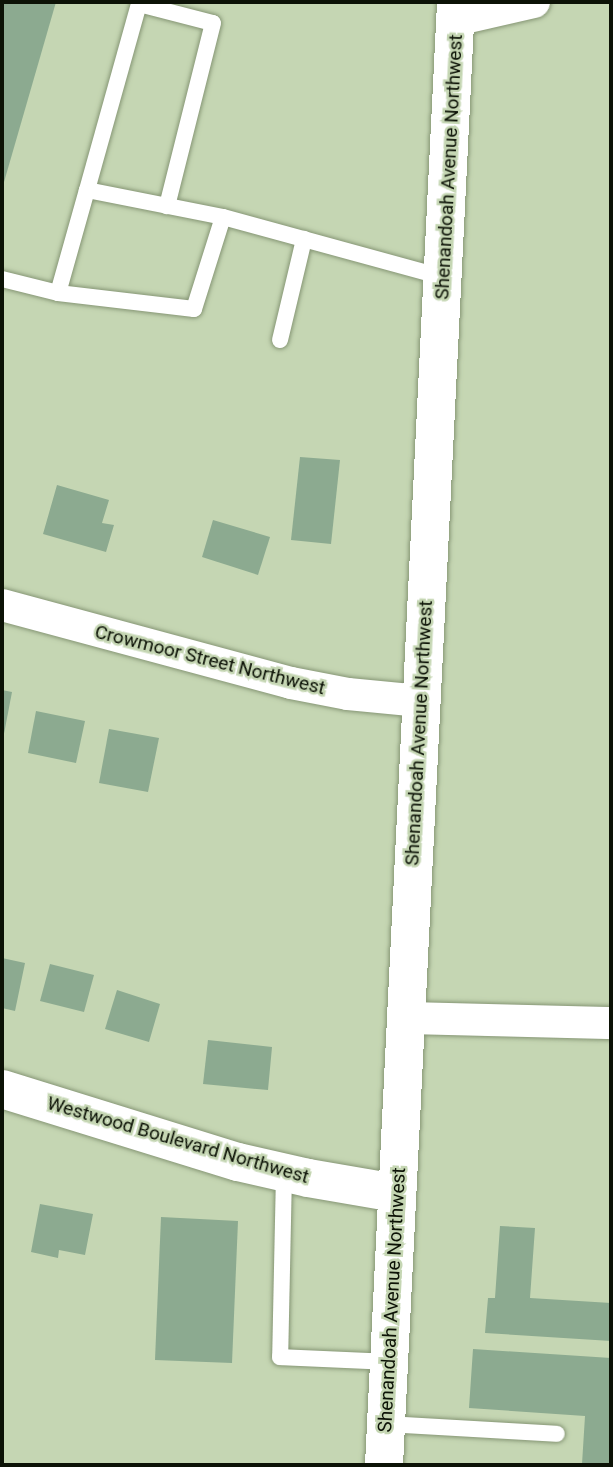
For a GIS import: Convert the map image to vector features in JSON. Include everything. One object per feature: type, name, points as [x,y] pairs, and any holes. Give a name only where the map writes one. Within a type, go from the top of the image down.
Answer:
[{"type":"main road","name":"Shenandoah Avenue Northwest","points":[[384,1465],[456,11]]},
{"type":"main road","name":"Westwood Boulevard Northwest","points":[[2,1089],[284,1173],[396,1193]]},
{"type":"street","points":[[456,11],[534,2]]},
{"type":"street","name":"Crowmoor Street Northwest","points":[[2,605],[291,683],[348,694],[421,701]]},
{"type":"street","points":[[405,1018],[611,1023]]},
{"type":"lane","points":[[58,293],[139,4],[213,23],[167,206]]},
{"type":"lane","points":[[87,190],[223,217],[444,278]]},
{"type":"lane","points":[[2,279],[58,293],[194,309],[223,217]]},
{"type":"lane","points":[[280,340],[304,239]]},
{"type":"lane","points":[[284,1173],[280,1357],[389,1362]]},
{"type":"lane","points":[[386,1424],[557,1434]]},
{"type":"building","points":[[2,2],[56,2],[2,189]]},
{"type":"building","points":[[300,457],[340,460],[331,544],[291,540]]},
{"type":"building","points":[[57,485],[109,500],[102,523],[114,525],[106,552],[43,534]]},
{"type":"building","points":[[213,520],[270,537],[258,575],[202,557]]},
{"type":"building","points":[[2,690],[12,692],[3,739],[2,739]]},
{"type":"building","points":[[36,711],[85,721],[76,763],[28,753]]},
{"type":"building","points":[[109,729],[159,738],[148,792],[99,783]]},
{"type":"building","points":[[2,958],[25,963],[15,1011],[2,1008]]},
{"type":"building","points":[[50,964],[94,975],[84,1012],[40,1001]]},
{"type":"building","points":[[117,990],[160,1004],[149,1042],[105,1029]]},
{"type":"building","points":[[208,1040],[272,1047],[268,1090],[203,1084]]},
{"type":"building","points":[[40,1204],[93,1214],[85,1255],[59,1250],[58,1258],[31,1252]]},
{"type":"building","points":[[161,1217],[238,1221],[232,1363],[155,1360]]},
{"type":"building","points":[[500,1226],[535,1228],[530,1298],[611,1303],[611,1341],[485,1333],[488,1298],[495,1298]]},
{"type":"building","points":[[473,1349],[611,1358],[609,1465],[582,1464],[585,1416],[469,1408]]}]
